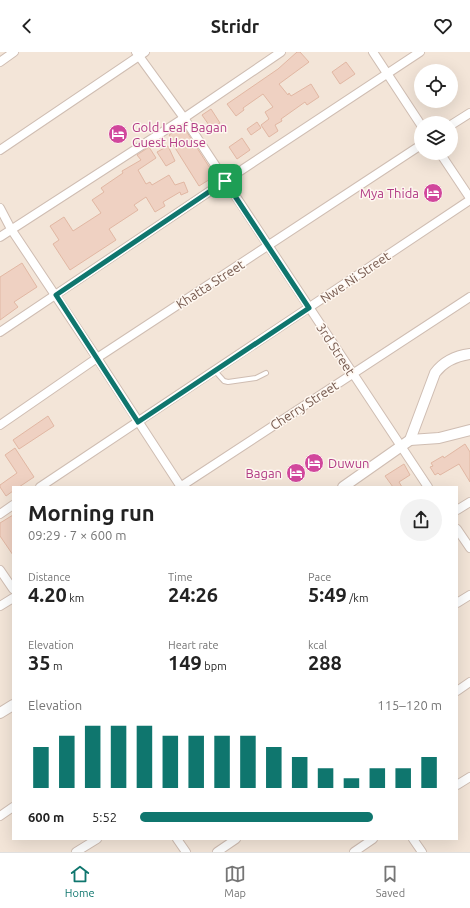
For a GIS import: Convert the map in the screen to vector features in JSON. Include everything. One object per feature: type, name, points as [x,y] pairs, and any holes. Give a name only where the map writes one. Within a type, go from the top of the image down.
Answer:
[{"type":"street","points":[[0,62],[14,52]]},
{"type":"street","points":[[0,237],[184,118],[281,52]]},
{"type":"street","points":[[373,52],[415,116]]},
{"type":"street","points":[[0,332],[420,52]]},
{"type":"street","points":[[0,150],[140,54]]},
{"type":"street","name":"3rd Street","points":[[140,54],[269,245],[427,486]]},
{"type":"street","points":[[458,121],[470,113]]},
{"type":"street","name":"Khatta Street","points":[[0,424],[97,358],[414,150]]},
{"type":"street","points":[[445,160],[470,199]]},
{"type":"street","name":"Nwe Ni Street","points":[[42,486],[216,371],[470,199]]},
{"type":"street","points":[[0,208],[11,229],[56,295],[179,486]]},
{"type":"street","name":"Cherry Street","points":[[182,486],[470,297]]},
{"type":"street","points":[[344,486],[410,440],[436,373],[441,365],[456,357],[470,354]]},
{"type":"street","points":[[410,440],[439,438],[470,430]]},
{"type":"street","points":[[458,509],[470,502]]},
{"type":"street","points":[[0,514],[12,506]]},
{"type":"street","points":[[458,530],[470,548]]},
{"type":"street","points":[[0,570],[12,588]]},
{"type":"street","points":[[458,602],[470,595]]},
{"type":"street","points":[[0,606],[12,599]]},
{"type":"street","points":[[458,689],[470,682]]},
{"type":"street","points":[[0,713],[12,706]]},
{"type":"street","points":[[458,784],[470,777]]},
{"type":"street","points":[[0,816],[12,808]]},
{"type":"street","points":[[76,852],[95,840]]},
{"type":"street","points":[[178,840],[186,852]]},
{"type":"street","points":[[217,852],[235,840]]},
{"type":"street","points":[[354,852],[372,840]]},
{"type":"street","points":[[414,840],[422,852]]},
{"type":"lane","points":[[216,371],[228,382],[256,378],[266,373]]},
{"type":"shaded area","points":[[0,52],[470,52],[470,852],[0,852]]},
{"type":"building","points":[[297,52],[300,52],[309,62],[279,84],[288,95],[289,93],[291,96],[311,84],[319,97],[307,105],[305,102],[281,119],[282,121],[275,125],[278,131],[269,137],[261,125],[269,119],[265,112],[273,107],[263,94],[243,108],[244,110],[236,116],[227,104],[278,69]]},
{"type":"building","points":[[346,62],[355,74],[340,84],[332,72]]},
{"type":"building","points":[[211,109],[220,123],[211,128],[202,115]]},
{"type":"building","points":[[257,122],[261,128],[251,135],[247,129]]},
{"type":"building","points":[[183,126],[215,176],[199,186],[172,143],[174,142],[169,135]]},
{"type":"building","points":[[242,138],[250,150],[237,159],[229,147]]},
{"type":"building","points":[[168,146],[175,161],[166,166],[157,152]]},
{"type":"building","points":[[149,147],[156,158],[138,170],[146,184],[150,182],[152,185],[169,175],[175,185],[184,182],[188,192],[181,195],[180,192],[163,202],[165,206],[155,212],[146,197],[134,205],[138,210],[109,229],[116,240],[70,270],[53,244],[59,240],[50,226],[64,217],[73,231],[101,213],[92,200],[104,192],[101,188],[123,173],[122,171],[141,160],[137,155]]},
{"type":"building","points":[[22,263],[37,287],[14,302],[18,307],[0,320],[0,277]]},
{"type":"building","points":[[48,416],[54,426],[19,449],[13,440]]},
{"type":"building","points":[[465,444],[470,452],[470,482],[459,464],[440,475],[438,473],[435,475],[430,467],[433,466],[431,463],[443,456],[444,458]]},
{"type":"building","points":[[15,448],[34,477],[20,486],[12,486],[12,492],[6,496],[0,485],[17,473],[5,455]]},
{"type":"building","points":[[404,464],[410,475],[399,482],[401,486],[392,486],[385,476]]},
{"type":"building","points":[[12,516],[12,554],[0,536],[0,523]]},
{"type":"place","name":"Gold Leaf Bagan Guest House","points":[[118,134]]},
{"type":"place","name":"Mya Thida","points":[[433,193]]},
{"type":"place","name":"Duwun","points":[[314,463]]},
{"type":"place","name":"Bagan","points":[[296,473]]},
{"type":"route","points":[[225,181],[269,245],[309,308],[138,422],[56,295],[225,181]]}]
